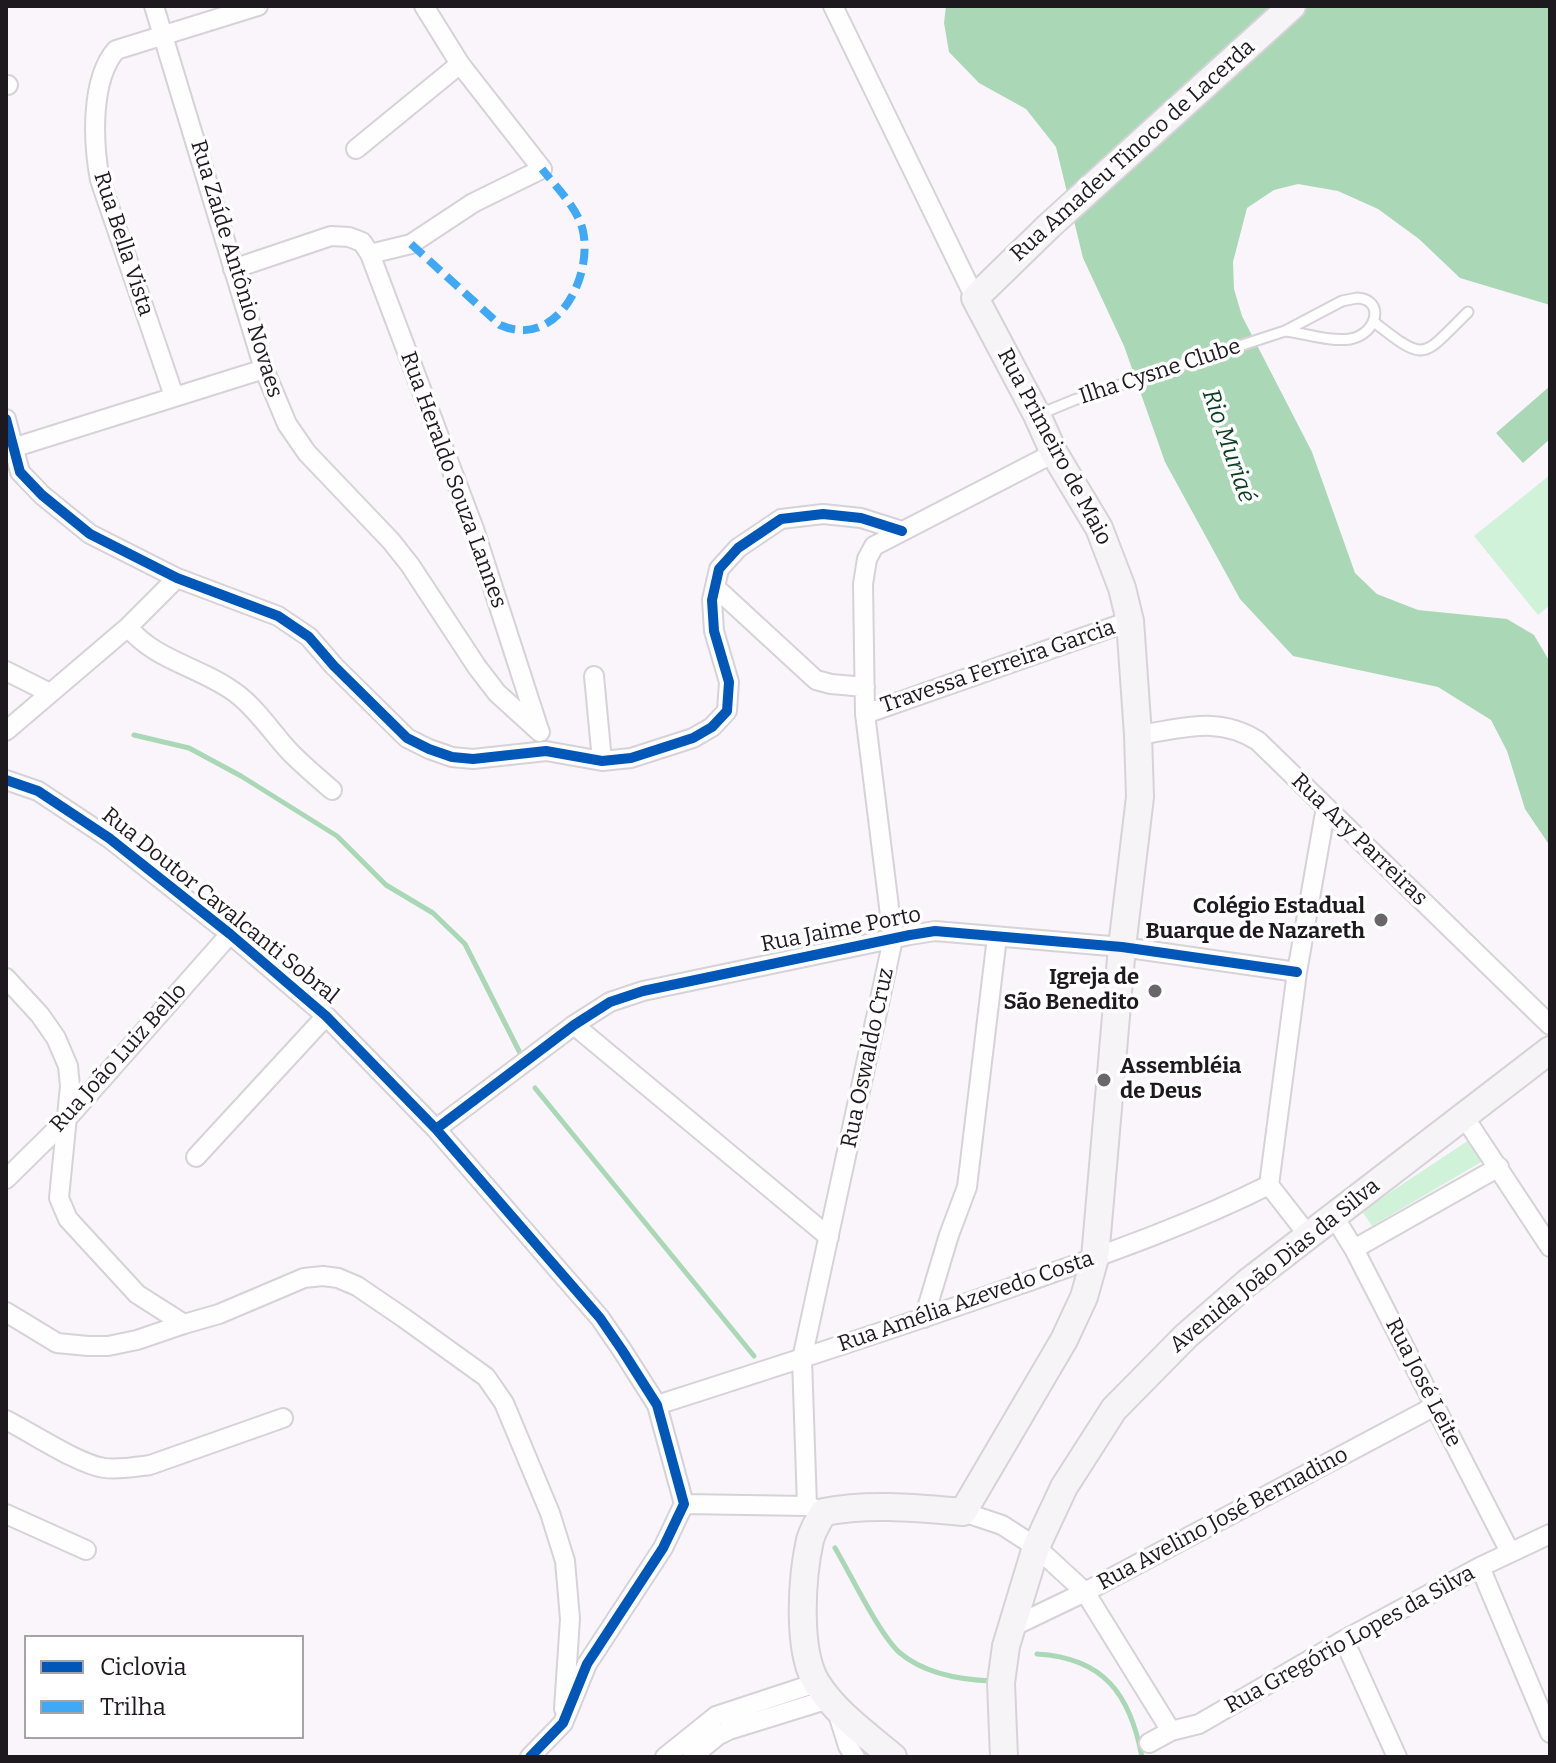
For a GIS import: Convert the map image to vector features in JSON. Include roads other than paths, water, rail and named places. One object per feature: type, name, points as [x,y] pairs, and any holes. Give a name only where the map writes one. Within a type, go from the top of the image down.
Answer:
[{"type":"main road","name":"Rua Amadeu Tinoco de Lacerda","points":[[975,298],[1049,226],[1292,6]]},
{"type":"main road","name":"Rua Primeiro de Maio","points":[[963,1512],[1064,1340],[1084,1297],[1095,1258],[1122,947],[1140,797],[1130,621],[1122,588],[1099,528],[1054,453],[975,298]]},
{"type":"main road","name":"Avenida João Dias da Silva","points":[[1004,1757],[1001,1683],[1010,1628],[1036,1547],[1064,1487],[1114,1409],[1186,1336],[1308,1235],[1550,1050]]},
{"type":"main road","points":[[816,1509],[963,1512]]},
{"type":"main road","name":"Rua Oswaldo Cruz","points":[[816,1509],[804,1629],[809,1662],[827,1697]]},
{"type":"main road","points":[[827,1697],[893,1757]]},
{"type":"street","name":"Rua Zaíde Antônio Novaes","points":[[154,6],[264,369],[287,424],[307,453],[410,565],[497,693],[540,732]]},
{"type":"street","name":"Rua Bella Vista","points":[[174,396],[109,210],[95,154],[98,89],[109,58],[126,45],[209,23],[258,6]]},
{"type":"street","points":[[233,269],[331,236],[349,237],[362,242],[370,254],[411,244],[473,203],[542,169],[460,64],[424,6]]},
{"type":"street","name":"Rua Primeiro de Maio","points":[[833,6],[975,298]]},
{"type":"street","points":[[356,149],[460,64]]},
{"type":"street","name":"Rua Heraldo Souza Lannes","points":[[370,254],[474,529],[546,751]]},
{"type":"street","points":[[9,449],[264,369]]},
{"type":"street","points":[[6,419],[9,449],[20,472],[90,534],[177,578],[265,611],[288,623],[309,637],[398,730],[429,749],[452,757],[473,759],[546,751],[602,761],[631,758],[678,744],[712,727],[727,711],[729,682],[714,631],[712,600],[719,569],[738,548],[781,519],[823,514],[861,518],[902,531],[1054,453]]},
{"type":"street","name":"Rua Oswaldo Cruz","points":[[816,1509],[802,1359],[893,939],[865,714],[863,584],[867,559],[874,546],[902,531]]},
{"type":"street","points":[[6,731],[128,627],[177,578]]},
{"type":"street","points":[[715,587],[816,680],[865,687]]},
{"type":"street","name":"Travessa Ferreira Garcia","points":[[865,714],[1130,621]]},
{"type":"street","points":[[128,627],[135,636],[156,650],[210,676],[240,696],[291,753],[332,790]]},
{"type":"street","points":[[6,671],[50,693]]},
{"type":"street","points":[[594,676],[602,761]]},
{"type":"street","name":"Rua Ary Parreiras","points":[[1138,735],[1212,725],[1237,729],[1258,741],[1550,1025]]},
{"type":"street","name":"Rua Doutor Cavalcanti Sobral","points":[[6,780],[38,791],[109,838],[230,934],[326,1016],[436,1129],[600,1318],[657,1405],[684,1504]]},
{"type":"street","points":[[1308,1235],[1269,1185],[1297,972],[1326,807]]},
{"type":"street","name":"Rua Jaime Porto","points":[[436,1129],[574,1025],[610,1002],[643,991],[935,931],[1122,947],[1297,972]]},
{"type":"street","name":"Rua João Luiz Bello","points":[[6,1179],[65,1121],[230,934]]},
{"type":"street","points":[[924,1318],[967,1187],[997,937]]},
{"type":"street","points":[[6,978],[40,1015],[56,1038],[68,1066],[70,1086],[59,1198],[68,1219],[137,1294],[184,1324]]},
{"type":"street","points":[[196,1157],[326,1016]]},
{"type":"street","points":[[574,1025],[829,1237]]},
{"type":"street","points":[[1463,1115],[1550,1247]]},
{"type":"street","points":[[1354,1249],[1499,1167]]},
{"type":"street","name":"Rua Amélia Azevedo Costa","points":[[657,1405],[802,1359],[1095,1258],[1220,1209],[1269,1185]]},
{"type":"street","name":"Rua José Leite","points":[[1333,1215],[1354,1249],[1510,1552]]},
{"type":"street","points":[[6,1312],[57,1343],[108,1346],[219,1314],[304,1278],[338,1278],[357,1286],[393,1310],[486,1377],[504,1403],[550,1513],[565,1561],[570,1619],[563,1723]]},
{"type":"street","name":"Rua Avelino José Bernadino","points":[[1010,1628],[1085,1592],[1435,1406]]},
{"type":"street","points":[[6,1420],[80,1460],[104,1468],[129,1468],[150,1465],[283,1418]]},
{"type":"street","points":[[530,1757],[563,1723],[587,1664],[663,1548],[684,1504],[816,1509]]},
{"type":"street","points":[[963,1512],[1002,1525],[1036,1547],[1085,1592],[1171,1731]]},
{"type":"street","points":[[6,1514],[86,1550]]},
{"type":"street","name":"Rua Gregório Lopes da Silva","points":[[1149,1743],[1171,1731],[1199,1724],[1344,1640],[1480,1567],[1550,1534]]},
{"type":"street","points":[[1480,1567],[1544,1705],[1550,1733]]},
{"type":"street","points":[[1344,1640],[1397,1757]]},
{"type":"street","points":[[665,1757],[716,1716],[827,1697]]},
{"type":"street","points":[[692,1757],[729,1730],[827,1697]]},
{"type":"street","name":"Rua Oswaldo Cruz","points":[[827,1697],[855,1757]]},
{"type":"lane","name":"Ilha Cysne Clube","points":[[1037,415],[1285,331],[1326,309],[1357,298],[1364,298],[1375,315],[1367,333],[1350,339],[1285,331]]},
{"type":"lane","points":[[1374,322],[1405,347],[1420,351],[1434,346],[1468,312]]},
{"type":"water","name":"Rio Muriaé","points":[[946,6],[1550,6],[1550,305],[1460,278],[1419,239],[1378,209],[1338,191],[1298,184],[1274,190],[1247,208],[1233,262],[1234,289],[1242,316],[1312,452],[1355,573],[1377,594],[1418,610],[1507,619],[1534,635],[1550,662],[1550,846],[1525,809],[1507,751],[1491,720],[1438,687],[1293,656],[1240,599],[1165,462],[1124,346],[1083,258],[1056,147],[1026,109],[979,83],[949,52],[944,23]]},
{"type":"water","points":[[1550,386],[1550,439],[1523,463],[1496,433]]},
{"type":"waterway","points":[[134,735],[189,748],[241,776],[337,836],[386,885],[433,913],[465,944],[521,1055]]},
{"type":"waterway","points":[[535,1088],[754,1356]]},
{"type":"waterway","points":[[835,1548],[875,1619],[900,1653],[921,1666],[944,1674],[993,1681]]},
{"type":"waterway","points":[[1037,1654],[1080,1663],[1110,1683],[1130,1715],[1142,1757]]},
{"type":"place","name":"Colégio Estadual Buarque de Nazareth","points":[[1381,920]]},
{"type":"place","name":"Igreja de São Benedito","points":[[1155,991]]},
{"type":"place","name":"Assembléia de Deus","points":[[1104,1080]]}]
